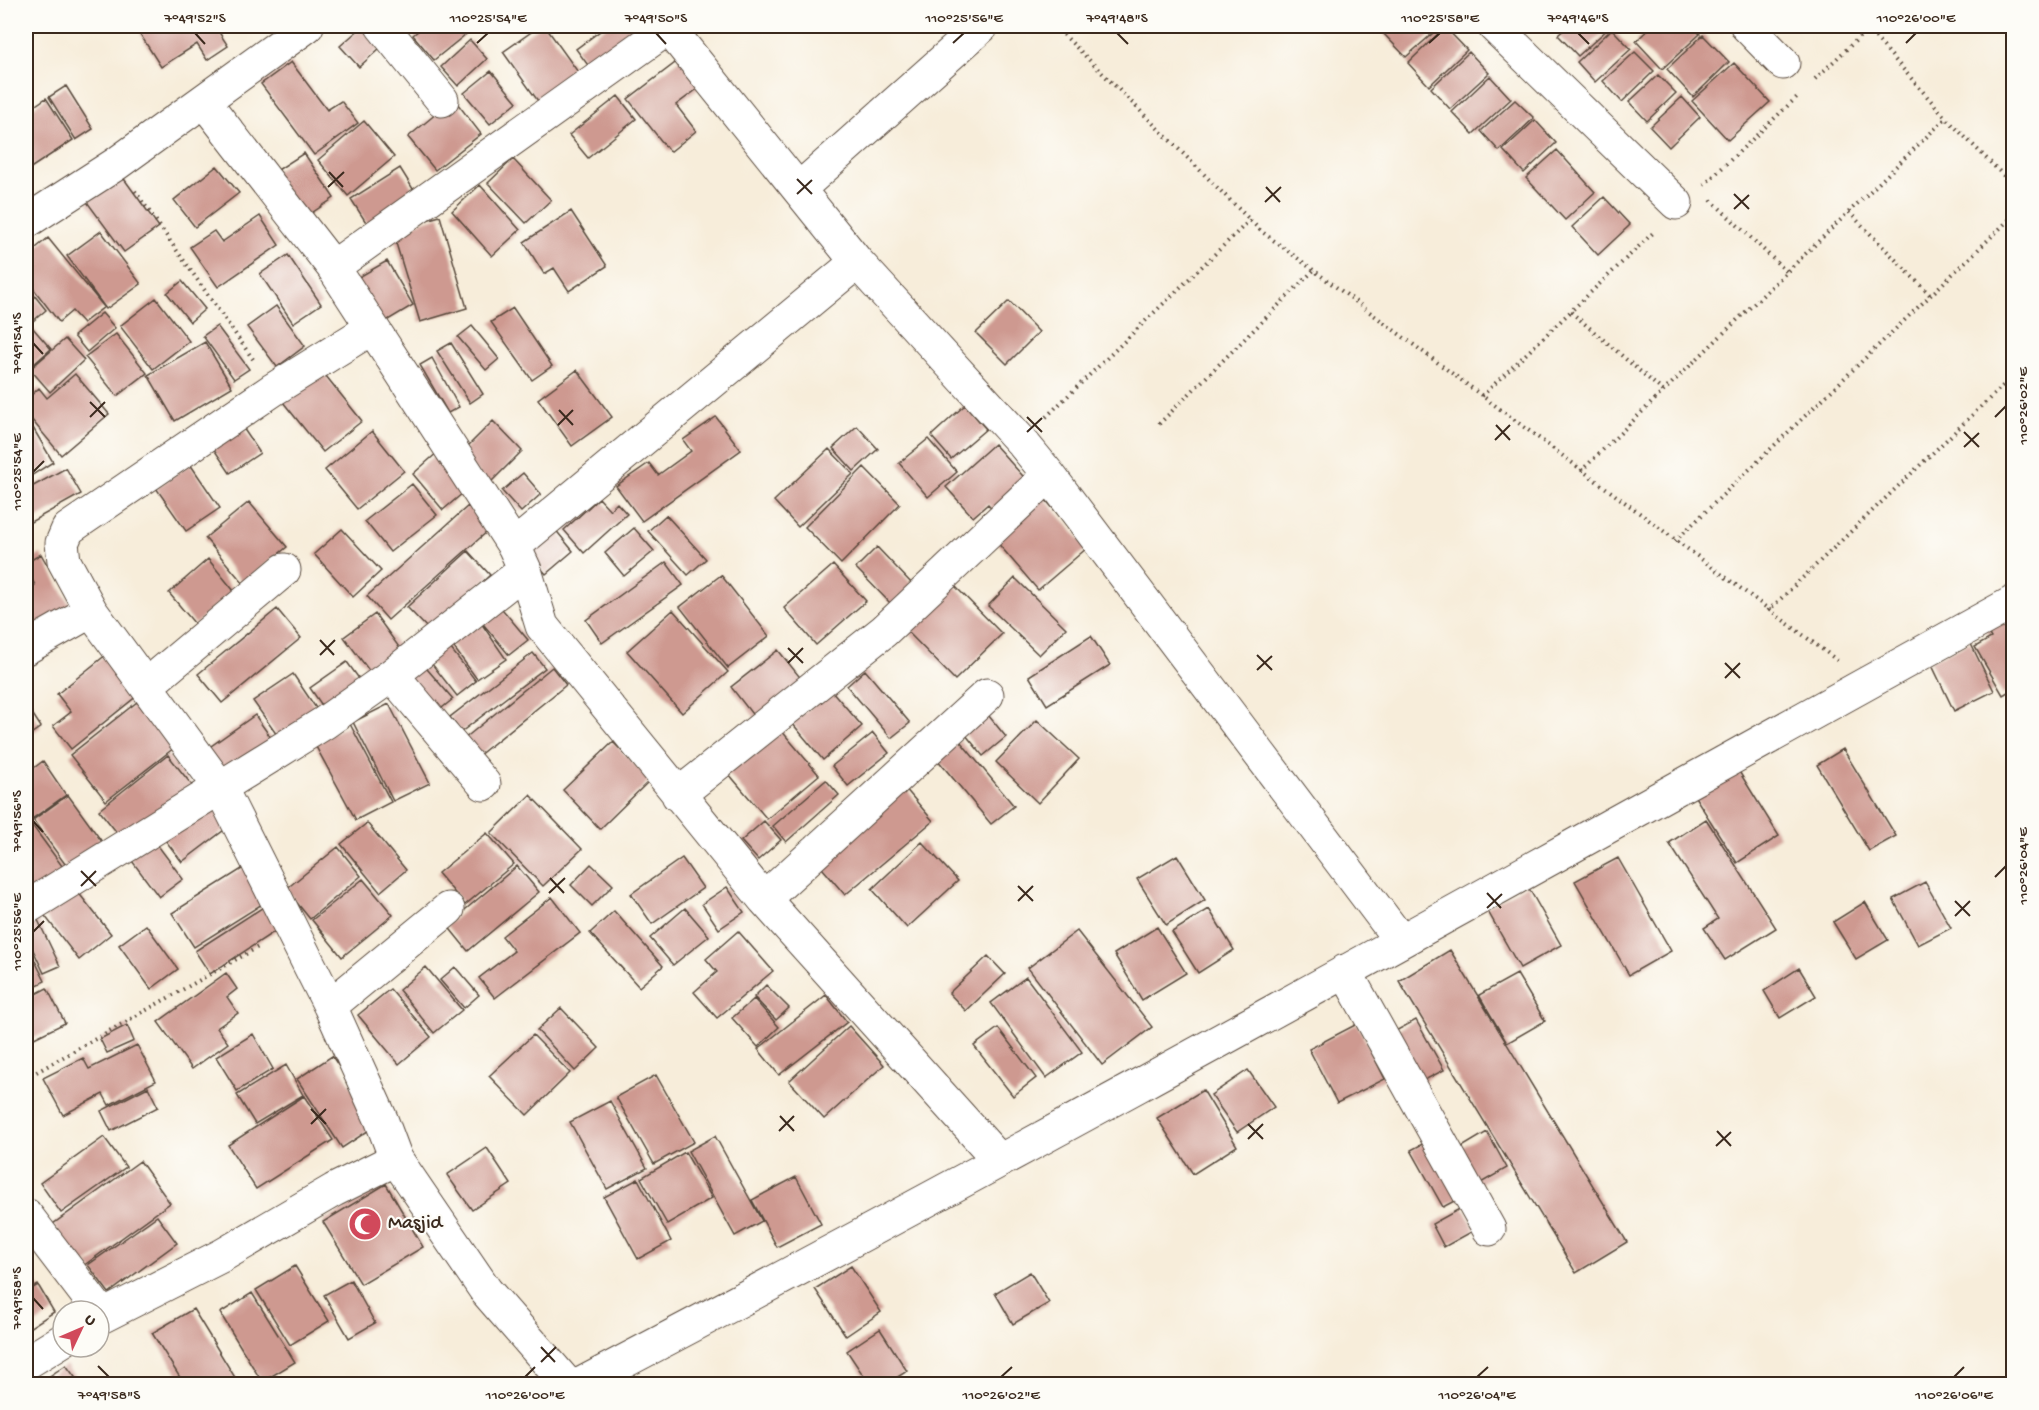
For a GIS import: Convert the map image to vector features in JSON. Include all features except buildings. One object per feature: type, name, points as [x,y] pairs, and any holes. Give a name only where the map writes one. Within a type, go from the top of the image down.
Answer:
[{"type":"street","points":[[26,222],[116,164],[307,26]]},
{"type":"street","points":[[382,26],[442,100]]},
{"type":"street","points":[[799,189],[981,26]]},
{"type":"street","points":[[1494,26],[1688,196]]},
{"type":"street","points":[[1747,26],[1783,63]]},
{"type":"street","points":[[333,267],[668,27],[857,262],[1021,441],[1049,475],[1400,940]]},
{"type":"street","points":[[204,101],[333,267],[520,558],[543,626],[764,899],[999,1160]]},
{"type":"street","points":[[26,908],[324,723],[392,675],[520,558],[857,262]]},
{"type":"street","points":[[372,328],[274,389],[68,528],[62,543],[64,561],[91,611],[220,787],[330,1006],[381,1119],[396,1159],[486,1291],[567,1384]]},
{"type":"street","points":[[678,795],[884,631],[1049,475]]},
{"type":"street","points":[[146,686],[284,570]]},
{"type":"street","points":[[581,1384],[741,1301],[2013,602]]},
{"type":"street","points":[[26,648],[91,611]]},
{"type":"street","points":[[392,675],[484,784]]},
{"type":"street","points":[[764,899],[987,695]]},
{"type":"street","points":[[330,1006],[448,909]]},
{"type":"street","points":[[1345,971],[1489,1229]]},
{"type":"street","points":[[111,1312],[223,1255],[334,1190],[396,1159]]},
{"type":"street","points":[[26,1215],[88,1299]]},
{"type":"street","points":[[26,1363],[51,1347]]},
{"type":"path","points":[[1055,26],[1262,231],[1768,611],[1868,683]]},
{"type":"path","points":[[1809,85],[1870,27],[1947,118],[2013,186]]},
{"type":"path","points":[[1688,196],[1800,93]]},
{"type":"path","points":[[1581,471],[1947,118]]},
{"type":"path","points":[[116,164],[274,389]]},
{"type":"path","points":[[1708,197],[1787,272]]},
{"type":"path","points":[[1849,212],[1930,295]]},
{"type":"path","points":[[1675,541],[2013,215]]},
{"type":"path","points":[[1021,441],[1250,220]]},
{"type":"path","points":[[1482,396],[1657,230]]},
{"type":"path","points":[[1159,424],[1314,270]]},
{"type":"path","points":[[1571,312],[1663,391]]},
{"type":"path","points":[[1768,611],[2013,375]]},
{"type":"path","points":[[26,1078],[292,928]]},
{"type":"place","name":"Masjid","points":[[365,1224]]}]
